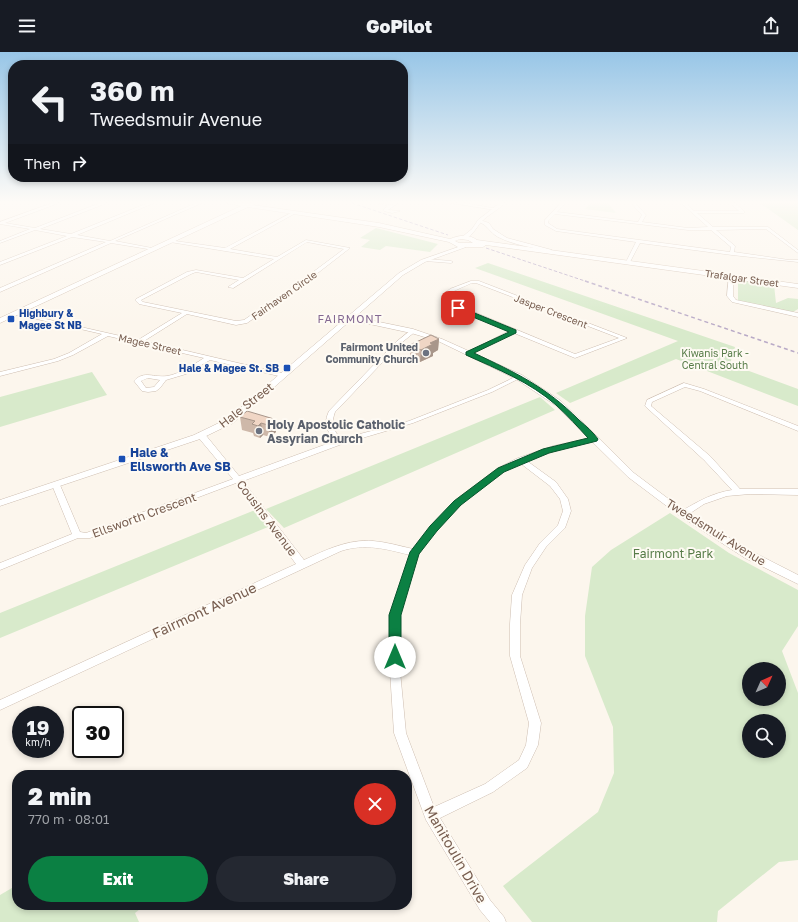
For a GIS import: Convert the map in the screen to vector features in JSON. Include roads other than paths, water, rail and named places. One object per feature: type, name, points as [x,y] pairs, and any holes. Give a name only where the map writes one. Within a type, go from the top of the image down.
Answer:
[{"type":"main road","points":[[0,321],[163,244]]},
{"type":"main road","points":[[459,244],[464,246],[469,244]]},
{"type":"main road","name":"Trafalgar Street","points":[[485,244],[798,286]]},
{"type":"street","points":[[0,264],[51,244]]},
{"type":"street","points":[[0,290],[107,244]]},
{"type":"street","points":[[120,244],[152,249]]},
{"type":"street","points":[[190,244],[277,258]]},
{"type":"street","points":[[225,250],[237,244]]},
{"type":"street","name":"Fairhaven Circle","points":[[302,244],[242,279],[196,271],[189,273],[138,300],[141,303],[186,313],[236,322],[245,322],[299,285],[348,248],[322,244]]},
{"type":"street","name":"Hale Street","points":[[436,257],[451,247],[452,244]]},
{"type":"street","points":[[523,244],[550,250]]},
{"type":"street","points":[[628,262],[638,244]]},
{"type":"street","points":[[658,244],[798,261]]},
{"type":"street","points":[[728,244],[733,248],[732,254]]},
{"type":"street","points":[[787,244],[798,252]]},
{"type":"street","name":"Hale Street","points":[[0,504],[201,435],[230,420],[401,274],[427,260],[464,246]]},
{"type":"street","points":[[436,257],[442,262]]},
{"type":"street","points":[[427,260],[451,262]]},
{"type":"street","points":[[731,276],[730,296],[734,301],[798,315]]},
{"type":"street","points":[[231,287],[242,279]]},
{"type":"street","name":"Jasper Crescent","points":[[471,282],[477,282],[624,338],[575,356],[514,332],[448,303],[445,296],[458,287],[471,282]]},
{"type":"street","name":"Magee Street","points":[[17,313],[283,375]]},
{"type":"street","points":[[140,341],[186,313]]},
{"type":"street","name":"Tweedsmuir Avenue","points":[[350,318],[413,332],[440,340],[519,377],[558,403],[631,474],[683,514],[749,555],[798,580]]},
{"type":"street","points":[[339,442],[329,428],[328,420],[332,411],[398,343],[413,332]]},
{"type":"street","points":[[468,354],[514,332]]},
{"type":"street","points":[[0,374],[56,360],[71,354],[107,334]]},
{"type":"street","points":[[164,378],[186,372],[209,358]]},
{"type":"street","name":"Ellsworth Crescent","points":[[56,484],[77,535],[87,536],[339,442],[411,422],[490,391],[519,377]]},
{"type":"street","points":[[738,492],[707,458],[648,406],[649,401],[684,385],[798,429]]},
{"type":"street","name":"Cousins Avenue","points":[[201,435],[238,480],[302,565]]},
{"type":"street","name":"Manitoulin Drive","points":[[499,922],[485,905],[431,815],[400,733],[395,671],[395,615],[415,552],[433,529],[457,503],[501,470],[521,460],[556,448],[594,439]]},
{"type":"street","points":[[431,815],[489,788],[523,764],[532,745],[535,723],[515,656],[517,595],[528,567],[543,545],[562,526],[567,511],[564,499],[553,484],[521,460]]},
{"type":"street","points":[[683,514],[704,501],[720,495],[738,492],[798,492]]},
{"type":"street","points":[[0,567],[77,535]]},
{"type":"street","name":"Fairmont Avenue","points":[[0,705],[302,565],[339,550],[359,544],[380,545],[415,552]]},
{"type":"railway","points":[[486,248],[585,281]]},
{"type":"railway","points":[[585,281],[798,353]]},
{"type":"place","name":"Highbury & Magee St NB","points":[[11,319]]},
{"type":"place","name":"Fairmont United Community Church","points":[[426,353]]},
{"type":"place","name":"Hale & Magee St. SB","points":[[287,368]]},
{"type":"place","name":"Holy Apostolic Catholic Assyrian Church","points":[[259,431]]},
{"type":"place","name":"Hale & Ellsworth Ave SB","points":[[122,459]]},
{"type":"district","name":"FAIRMONT","points":[[350,318]]},
{"type":"park label","name":"Kiwanis Park - Central South","points":[[715,358]]},
{"type":"park label","name":"Fairmont Park","points":[[673,553]]}]
